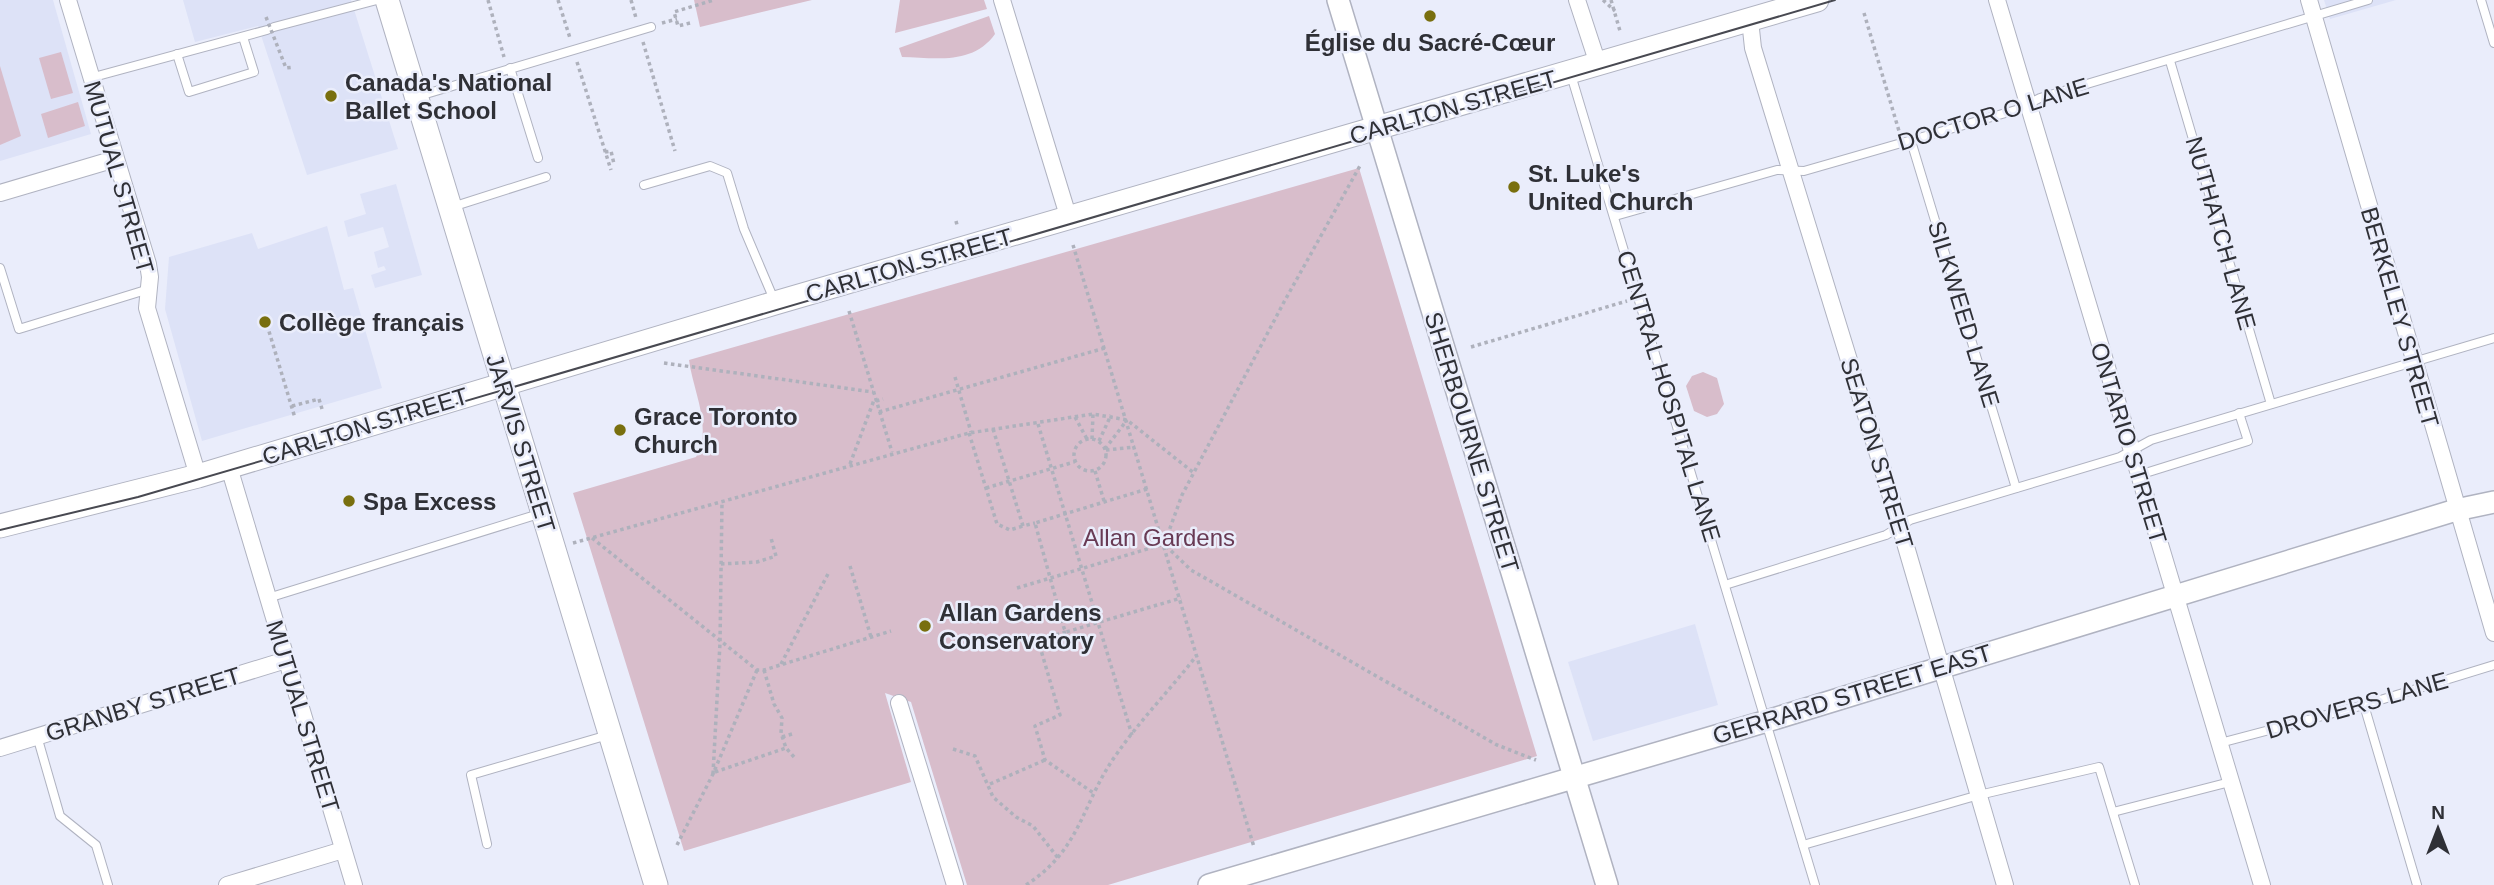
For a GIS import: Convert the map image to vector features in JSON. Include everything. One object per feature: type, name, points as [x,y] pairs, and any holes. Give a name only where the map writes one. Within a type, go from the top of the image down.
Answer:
[{"type":"main road","name":"JARVIS STREET","points":[[387,0],[656,885]]},
{"type":"main road","name":"CARLTON STREET","points":[[0,526],[198,476],[775,303],[1817,0]]},
{"type":"street","name":"MUTUAL STREET","points":[[68,0],[149,270],[148,308],[198,476]]},
{"type":"street","points":[[1002,0],[1069,219]]},
{"type":"street","name":"SHERBOURNE STREET","points":[[1338,0],[1607,885]]},
{"type":"street","points":[[1577,0],[1598,65]]},
{"type":"street","name":"ONTARIO STREET","points":[[1997,0],[2262,885]]},
{"type":"street","name":"BERKELEY STREET","points":[[2311,8],[2412,362],[2494,633]]},
{"type":"street","name":"SEATON STREET","points":[[1749,20],[1753,48],[1900,526],[2006,885]]},
{"type":"street","points":[[0,194],[115,159]]},
{"type":"street","name":"MUTUAL STREET","points":[[229,467],[354,885]]},
{"type":"street","name":"GERRARD STREET EAST","points":[[1209,885],[1263,877],[1574,777],[2456,510],[2494,502]]},
{"type":"street","name":"GRANBY STREET","points":[[0,748],[286,660]]},
{"type":"street","points":[[899,703],[955,885]]},
{"type":"street","points":[[227,885],[343,850]]},
{"type":"lane","points":[[90,78],[377,0]]},
{"type":"lane","name":"DOCTOR O LANE","points":[[1615,216],[1777,170],[1804,172],[2029,104],[2040,98],[2170,61],[2311,8],[2368,0]]},
{"type":"lane","points":[[2481,0],[2494,43]]},
{"type":"lane","points":[[416,97],[651,27]]},
{"type":"lane","points":[[177,54],[189,92],[254,72],[243,37]]},
{"type":"lane","name":"NUTHATCH LANE","points":[[2170,61],[2271,404]]},
{"type":"lane","points":[[509,69],[538,158]]},
{"type":"lane","name":"CENTRAL HOSPITAL LANE","points":[[1570,72],[1815,885]]},
{"type":"lane","name":"SILKWEED LANE","points":[[1907,142],[2016,488]]},
{"type":"lane","points":[[644,185],[710,166],[727,173],[744,229],[775,303]]},
{"type":"lane","points":[[449,208],[546,177]]},
{"type":"lane","points":[[0,268],[19,330],[149,289]]},
{"type":"lane","points":[[1725,585],[1886,535],[1910,520],[2120,457],[2151,440],[2494,338]]},
{"type":"lane","points":[[2138,475],[2248,441],[2239,413]]},
{"type":"lane","points":[[268,598],[542,513]]},
{"type":"lane","name":"DROVERS LANE","points":[[2220,743],[2364,705],[2494,664]]},
{"type":"lane","points":[[2364,705],[2417,885]]},
{"type":"lane","points":[[487,844],[471,775],[611,734]]},
{"type":"lane","points":[[37,736],[60,816],[96,845],[108,885]]},
{"type":"lane","points":[[1803,845],[1979,795],[2099,767],[2135,885]]},
{"type":"lane","points":[[2113,812],[2230,782]]},
{"type":"path","points":[[488,0],[509,69]]},
{"type":"path","points":[[558,0],[611,170]]},
{"type":"path","points":[[631,0],[675,151]]},
{"type":"path","points":[[690,23],[678,26],[674,12],[714,0]]},
{"type":"path","points":[[1603,0],[1615,10]]},
{"type":"path","points":[[1611,0],[1620,31]]},
{"type":"path","points":[[1864,13],[1907,142]]},
{"type":"path","points":[[265,17],[286,68],[294,67]]},
{"type":"path","points":[[605,152],[611,151],[614,164]]},
{"type":"path","points":[[1164,544],[1178,503],[1284,302],[1362,164]]},
{"type":"path","points":[[1073,244],[1254,847]]},
{"type":"path","points":[[1471,347],[1639,297]]},
{"type":"path","points":[[849,311],[892,452]]},
{"type":"path","points":[[265,318],[295,418]]},
{"type":"path","points":[[879,412],[1105,348]]},
{"type":"path","points":[[664,363],[883,399]]},
{"type":"path","points":[[956,377],[997,524],[1010,530],[1148,488]]},
{"type":"path","points":[[850,464],[874,397]]},
{"type":"path","points":[[292,406],[319,399],[322,410]]},
{"type":"path","points":[[554,548],[970,432],[1093,414],[1111,415],[1127,420],[1194,473]]},
{"type":"path","points":[[1089,439],[1093,414]]},
{"type":"path","points":[[1099,441],[1111,415]]},
{"type":"path","points":[[1075,417],[1089,439]]},
{"type":"path","points":[[1105,449],[1127,420]]},
{"type":"path","points":[[1038,424],[1132,735]]},
{"type":"path","points":[[993,429],[1023,526]]},
{"type":"path","points":[[1089,439],[1099,441],[1105,449],[1105,461],[1096,471],[1082,470],[1074,461],[1076,446],[1089,439]]},
{"type":"path","points":[[1105,449],[1135,447]]},
{"type":"path","points":[[986,488],[1074,461]]},
{"type":"path","points":[[1096,471],[1104,501]]},
{"type":"path","points":[[713,774],[720,643],[722,502]]},
{"type":"path","points":[[1035,523],[1066,632]]},
{"type":"path","points":[[592,538],[757,670],[891,631]]},
{"type":"path","points":[[721,564],[757,562],[776,556],[771,538]]},
{"type":"path","points":[[1017,588],[1164,544]]},
{"type":"path","points":[[1164,544],[1191,570],[1497,745],[1536,760]]},
{"type":"path","points":[[850,566],[871,637]]},
{"type":"path","points":[[781,664],[829,572]]},
{"type":"path","points":[[1096,794],[1045,760],[1035,726],[1060,715],[1038,640],[1181,598]]},
{"type":"path","points":[[1026,885],[1058,858],[1096,794],[1115,755],[1197,655]]},
{"type":"path","points":[[677,845],[713,774],[757,670]]},
{"type":"path","points":[[764,670],[774,704],[782,718],[782,737],[786,748],[794,757]]},
{"type":"path","points":[[782,737],[792,734]]},
{"type":"path","points":[[713,774],[786,748]]},
{"type":"path","points":[[953,750],[975,756],[990,784],[993,797],[1016,817],[1033,826],[1058,858]]},
{"type":"path","points":[[990,784],[1045,760]]},
{"type":"shaded area","points":[[0,0],[53,0],[91,134],[0,161]]},
{"type":"shaded area","name":"Canada's National Ballet School","points":[[183,0],[351,0],[398,149],[307,175],[258,26],[195,42]]},
{"type":"shaded area","points":[[2324,0],[2396,0],[2330,19]]},
{"type":"shaded area","points":[[396,184],[422,275],[375,288],[371,275],[386,270],[384,266],[378,268],[374,252],[389,247],[383,227],[348,237],[344,221],[366,214],[360,194]]},
{"type":"shaded area","name":"Collège français","points":[[327,226],[344,290],[353,288],[382,388],[202,441],[165,309],[169,257],[252,233],[258,249]]},
{"type":"shaded area","points":[[1695,624],[1718,705],[1593,741],[1568,662]]},
{"type":"green space","points":[[694,0],[812,0],[700,27]]},
{"type":"green space","points":[[900,0],[984,0],[987,9],[895,33]]},
{"type":"green space","points":[[989,16],[995,34],[976,51],[953,58],[902,57],[899,48]]},
{"type":"green space","points":[[61,52],[73,93],[51,99],[39,58]]},
{"type":"green space","points":[[0,66],[21,136],[0,145]]},
{"type":"green space","points":[[78,102],[85,126],[48,138],[41,114]]},
{"type":"green space","name":"Allan Gardens","points":[[1359,168],[1537,756],[1108,885],[967,885],[911,702],[885,693],[911,782],[684,851],[573,493],[696,457],[703,434],[689,360]]},
{"type":"green space","points":[[1703,372],[1717,378],[1724,404],[1717,414],[1707,417],[1694,411],[1686,386],[1692,376]]},
{"type":"tram line","points":[[0,530],[138,497],[1835,0]]},
{"type":"place","name":"Église du Sacré-Cœur","points":[[1430,16]]},
{"type":"place","name":"Canada's National Ballet School","points":[[331,96]]},
{"type":"place","name":"St. Luke's United Church","points":[[1514,187]]},
{"type":"place","name":"Collège français","points":[[265,322]]},
{"type":"place","name":"Grace Toronto Church","points":[[620,430]]},
{"type":"place","name":"Spa Excess","points":[[349,501]]},
{"type":"place","name":"Allan Gardens Conservatory","points":[[925,626]]}]
